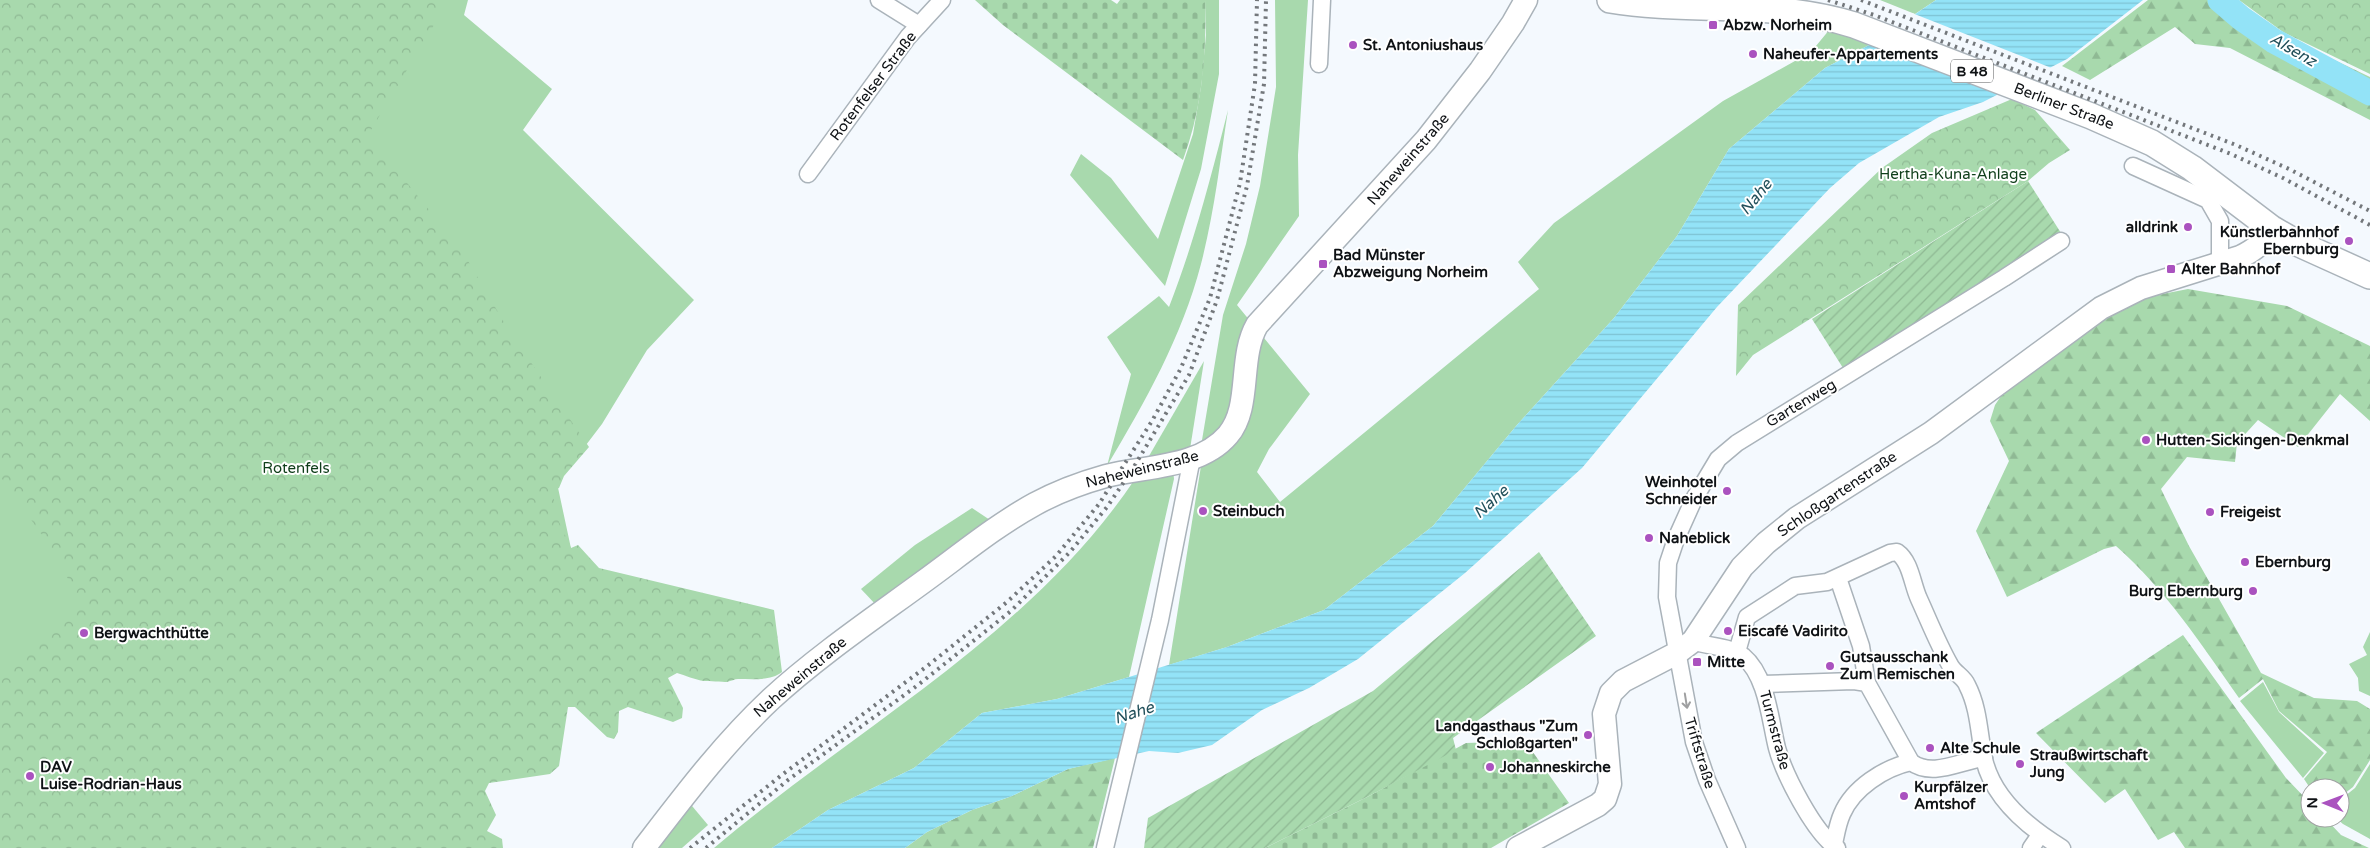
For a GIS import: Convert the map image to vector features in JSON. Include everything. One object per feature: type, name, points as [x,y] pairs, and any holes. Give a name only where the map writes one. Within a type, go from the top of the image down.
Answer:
[{"type":"main road","name":"Naheweinstraße","points":[[644,848],[724,747],[798,675],[834,646],[1017,515],[1051,496],[1085,482],[1192,458],[1220,443],[1235,425],[1241,405],[1249,343],[1257,325],[1426,140],[1480,71],[1513,23],[1526,0]]},
{"type":"main road","name":"Berliner Straße","points":[[1610,0],[1677,6],[1795,11],[1821,15],[1854,25],[2136,135],[2171,154],[2271,228],[2297,243],[2370,276]]},
{"type":"main road","name":"Schloßgartenstraße","points":[[1518,848],[1598,805],[1605,799],[1610,784],[1604,721],[1611,693],[1623,681],[1685,647],[1742,567],[1766,543],[1797,518],[1931,433],[2101,308],[2141,288],[2220,264],[2253,251],[2271,228]]},
{"type":"street","points":[[878,0],[919,25]]},
{"type":"street","name":"Rotenfelser Straße","points":[[808,174],[908,37],[942,0]]},
{"type":"street","points":[[1319,64],[1322,0]]},
{"type":"street","points":[[2133,166],[2208,200],[2220,221],[2220,264]]},
{"type":"street","name":"Gartenweg","points":[[1685,647],[1667,597],[1668,563],[1676,539],[1694,499],[1718,459],[1755,431],[2061,241]]},
{"type":"street","points":[[1105,848],[1160,620],[1192,458]]},
{"type":"street","points":[[1685,647],[1737,652],[1744,624],[1750,614],[1795,586],[1827,582],[1890,553],[1897,552],[1904,557],[1915,592],[1951,667],[1967,683],[1977,713],[1984,758],[1994,784],[2035,842],[2062,848]]},
{"type":"street","points":[[1838,578],[1861,646],[1867,682],[1911,762],[1919,768],[1936,770],[1984,758]]},
{"type":"street","name":"Triftstraße","points":[[1685,647],[1694,742],[1707,780],[1738,848]]},
{"type":"street","name":"Turmstraße","points":[[1737,652],[1745,658],[1762,684],[1777,749],[1786,775],[1814,822],[1835,848]]},
{"type":"street","points":[[1762,684],[1867,682]]},
{"type":"street","points":[[1835,848],[1838,824],[1847,804],[1853,797],[1889,769],[1911,762]]},
{"type":"green space","name":"Rotenfels","points":[[0,0],[468,0],[464,15],[552,89],[523,130],[694,300],[647,350],[602,424],[557,483],[575,567],[0,848]]},
{"type":"green space","name":"Rotenfels","points":[[0,0],[449,0],[368,135],[461,249],[508,329],[589,447],[564,476],[559,488],[552,491],[559,522],[571,548],[578,545],[599,568],[774,610],[782,672],[773,677],[737,679],[727,682],[701,680],[677,673],[668,678],[683,708],[682,718],[673,722],[628,707],[619,711],[618,732],[614,739],[607,737],[575,707],[568,707],[559,766],[550,774],[489,783],[485,791],[496,815],[487,831],[502,839],[503,848],[0,848],[0,672],[81,602],[49,545],[0,476]]},
{"type":"green space","points":[[975,0],[1111,0],[1117,4],[1120,0],[1205,0],[1205,41],[1202,81],[1195,121],[1183,160],[1003,25]]},
{"type":"green space","points":[[1205,0],[1219,0],[1219,74],[1201,169],[1165,286],[1070,175],[1081,154],[1111,178],[1158,239],[1193,134],[1201,87],[1206,35]]},
{"type":"green space","points":[[1275,0],[1308,0],[1298,155],[1299,216],[1237,305],[1310,394],[1269,449],[1257,472],[1280,502],[1539,289],[1518,262],[1554,223],[1723,101],[1811,52],[1830,29],[1871,44],[1825,68],[1729,149],[1677,236],[1614,318],[1517,425],[1433,526],[1324,610],[1227,647],[1169,665],[1201,466],[1201,446],[1223,315],[1246,244],[1260,186],[1276,87]]},
{"type":"green space","points":[[1880,0],[1936,0],[1915,14]]},
{"type":"green space","points":[[2148,0],[2234,0],[2280,34],[2370,77],[2370,120],[2230,48],[2195,44],[2175,27],[2090,80],[2062,66]]},
{"type":"green space","points":[[2239,0],[2370,0],[2370,74],[2283,32]]},
{"type":"green space","name":"Hertha-Kuna-Anlage","points":[[2012,99],[2035,110],[2070,150],[2049,163],[2028,181],[1753,355],[1736,376],[1738,305],[1882,168],[1932,133]]},
{"type":"green space","points":[[1228,110],[1210,226],[1193,291],[1184,317],[1161,368],[1107,466],[1131,374],[1107,337],[1159,296],[1169,307],[1194,234]]},
{"type":"green space","points":[[2028,181],[2061,233],[1843,368],[1812,319]]},
{"type":"green space","points":[[2188,289],[2287,306],[2370,346],[2370,421],[2340,394],[2298,447],[2258,420],[2237,443],[2235,462],[2187,457],[2161,489],[2189,546],[2261,673],[2314,698],[2357,701],[2370,709],[2370,760],[2350,789],[2350,778],[2305,778],[2327,752],[2279,711],[2263,679],[2239,698],[2167,599],[2151,580],[2116,546],[2104,549],[2007,597],[1976,531],[2009,461],[1990,421],[1995,405],[2001,396],[2094,324],[2142,298]]},
{"type":"green space","points":[[1204,361],[1190,449],[1149,456]]},
{"type":"green space","points":[[1173,470],[1174,479],[1129,677],[1057,699],[982,713],[914,768],[828,810],[772,848],[714,848],[993,633],[1044,586],[1092,535],[1135,479]]},
{"type":"green space","points":[[972,508],[993,522],[878,607],[861,589],[915,545]]},
{"type":"green space","points":[[1539,552],[1596,636],[1453,738],[1456,750],[1265,848],[1144,848],[1148,818],[1373,691]]},
{"type":"green space","points":[[2370,632],[2370,696],[2359,691],[2358,678],[2349,664],[2367,655],[2363,647]]},
{"type":"green space","points":[[2183,635],[2286,778],[2300,793],[2300,828],[2334,828],[2341,835],[2369,848],[2185,848],[2174,832],[2158,840],[2125,789],[2105,803],[2036,733]]},
{"type":"green space","points":[[2263,682],[2279,712],[2324,753],[2303,778],[2240,701]]},
{"type":"green space","points":[[1525,741],[1569,803],[1491,848],[1265,848],[1369,796],[1466,743]]},
{"type":"green space","points":[[1115,758],[1093,848],[905,848],[927,832],[972,810],[1012,796],[1068,769]]},
{"type":"green space","points":[[2370,764],[2370,839],[2350,828],[2350,792],[2355,788]]},
{"type":"green space","points":[[687,800],[708,825],[682,848],[652,848]]},
{"type":"water","name":"Nahe","points":[[1936,0],[2143,0],[2067,59],[1983,102],[1939,117],[1859,163],[1830,188],[1717,307],[1582,468],[1465,573],[1358,659],[1309,688],[1262,710],[1212,745],[1178,753],[1149,751],[1068,769],[1012,796],[972,810],[927,832],[905,848],[772,848],[828,810],[914,768],[982,713],[1057,699],[1227,647],[1324,610],[1433,526],[1517,425],[1614,318],[1677,236],[1729,149],[1825,68],[1871,44]]},
{"type":"pier","points":[[1912,13],[2054,69],[2003,95],[1868,43]]},
{"type":"waterway","name":"Alsenz","points":[[2220,0],[2241,18],[2274,41],[2370,93]]},
{"type":"railway","points":[[690,848],[783,774],[926,667],[1007,602],[1056,556],[1099,504],[1152,421],[1181,368],[1210,298],[1240,183],[1255,84],[1257,0]]},
{"type":"railway","points":[[706,848],[788,780],[918,685],[1011,611],[1070,552],[1107,507],[1132,470],[1189,375],[1217,300],[1247,186],[1264,84],[1266,0]]},
{"type":"railway","points":[[1828,0],[1874,15],[2231,154],[2283,178],[2370,225]]},
{"type":"railway","points":[[1861,0],[2236,145],[2289,169],[2370,211]]},
{"type":"place","name":"Abzw. Norheim","points":[[1713,25]]},
{"type":"place","name":"St. Antoniushaus","points":[[1353,45]]},
{"type":"place","name":"Naheufer-Appartements","points":[[1753,54]]},
{"type":"place","name":"alldrink","points":[[2188,227]]},
{"type":"place","name":"Künstlerbahnhof Ebernburg","points":[[2349,241]]},
{"type":"place","name":"Bad Münster Abzweigung Norheim","points":[[1323,264]]},
{"type":"place","name":"Alter Bahnhof","points":[[2171,269]]},
{"type":"place","name":"Hutten-Sickingen-Denkmal","points":[[2146,440]]},
{"type":"place","name":"Weinhotel Schneider","points":[[1727,491]]},
{"type":"place","name":"Steinbuch","points":[[1203,511]]},
{"type":"place","name":"Freigeist","points":[[2210,512]]},
{"type":"place","name":"Naheblick","points":[[1649,538]]},
{"type":"place","name":"Ebernburg","points":[[2245,562]]},
{"type":"place","name":"Burg Ebernburg","points":[[2253,591]]},
{"type":"place","name":"Eiscafé Vadirito","points":[[1728,631]]},
{"type":"place","name":"Bergwachthütte","points":[[84,633]]},
{"type":"place","name":"Mitte","points":[[1697,662]]},
{"type":"place","name":"Gutsausschank Zum Remischen","points":[[1830,666]]},
{"type":"place","name":"Landgasthaus \"Zum Schloßgarten\"","points":[[1588,735]]},
{"type":"place","name":"Alte Schule","points":[[1930,748]]},
{"type":"place","name":"Straußwirtschaft Jung","points":[[2020,764]]},
{"type":"place","name":"Johanneskirche","points":[[1490,767]]},
{"type":"place","name":"DAV Luise-Rodrian-Haus","points":[[30,776]]},
{"type":"place","name":"Kurpfälzer Amtshof","points":[[1904,796]]}]
